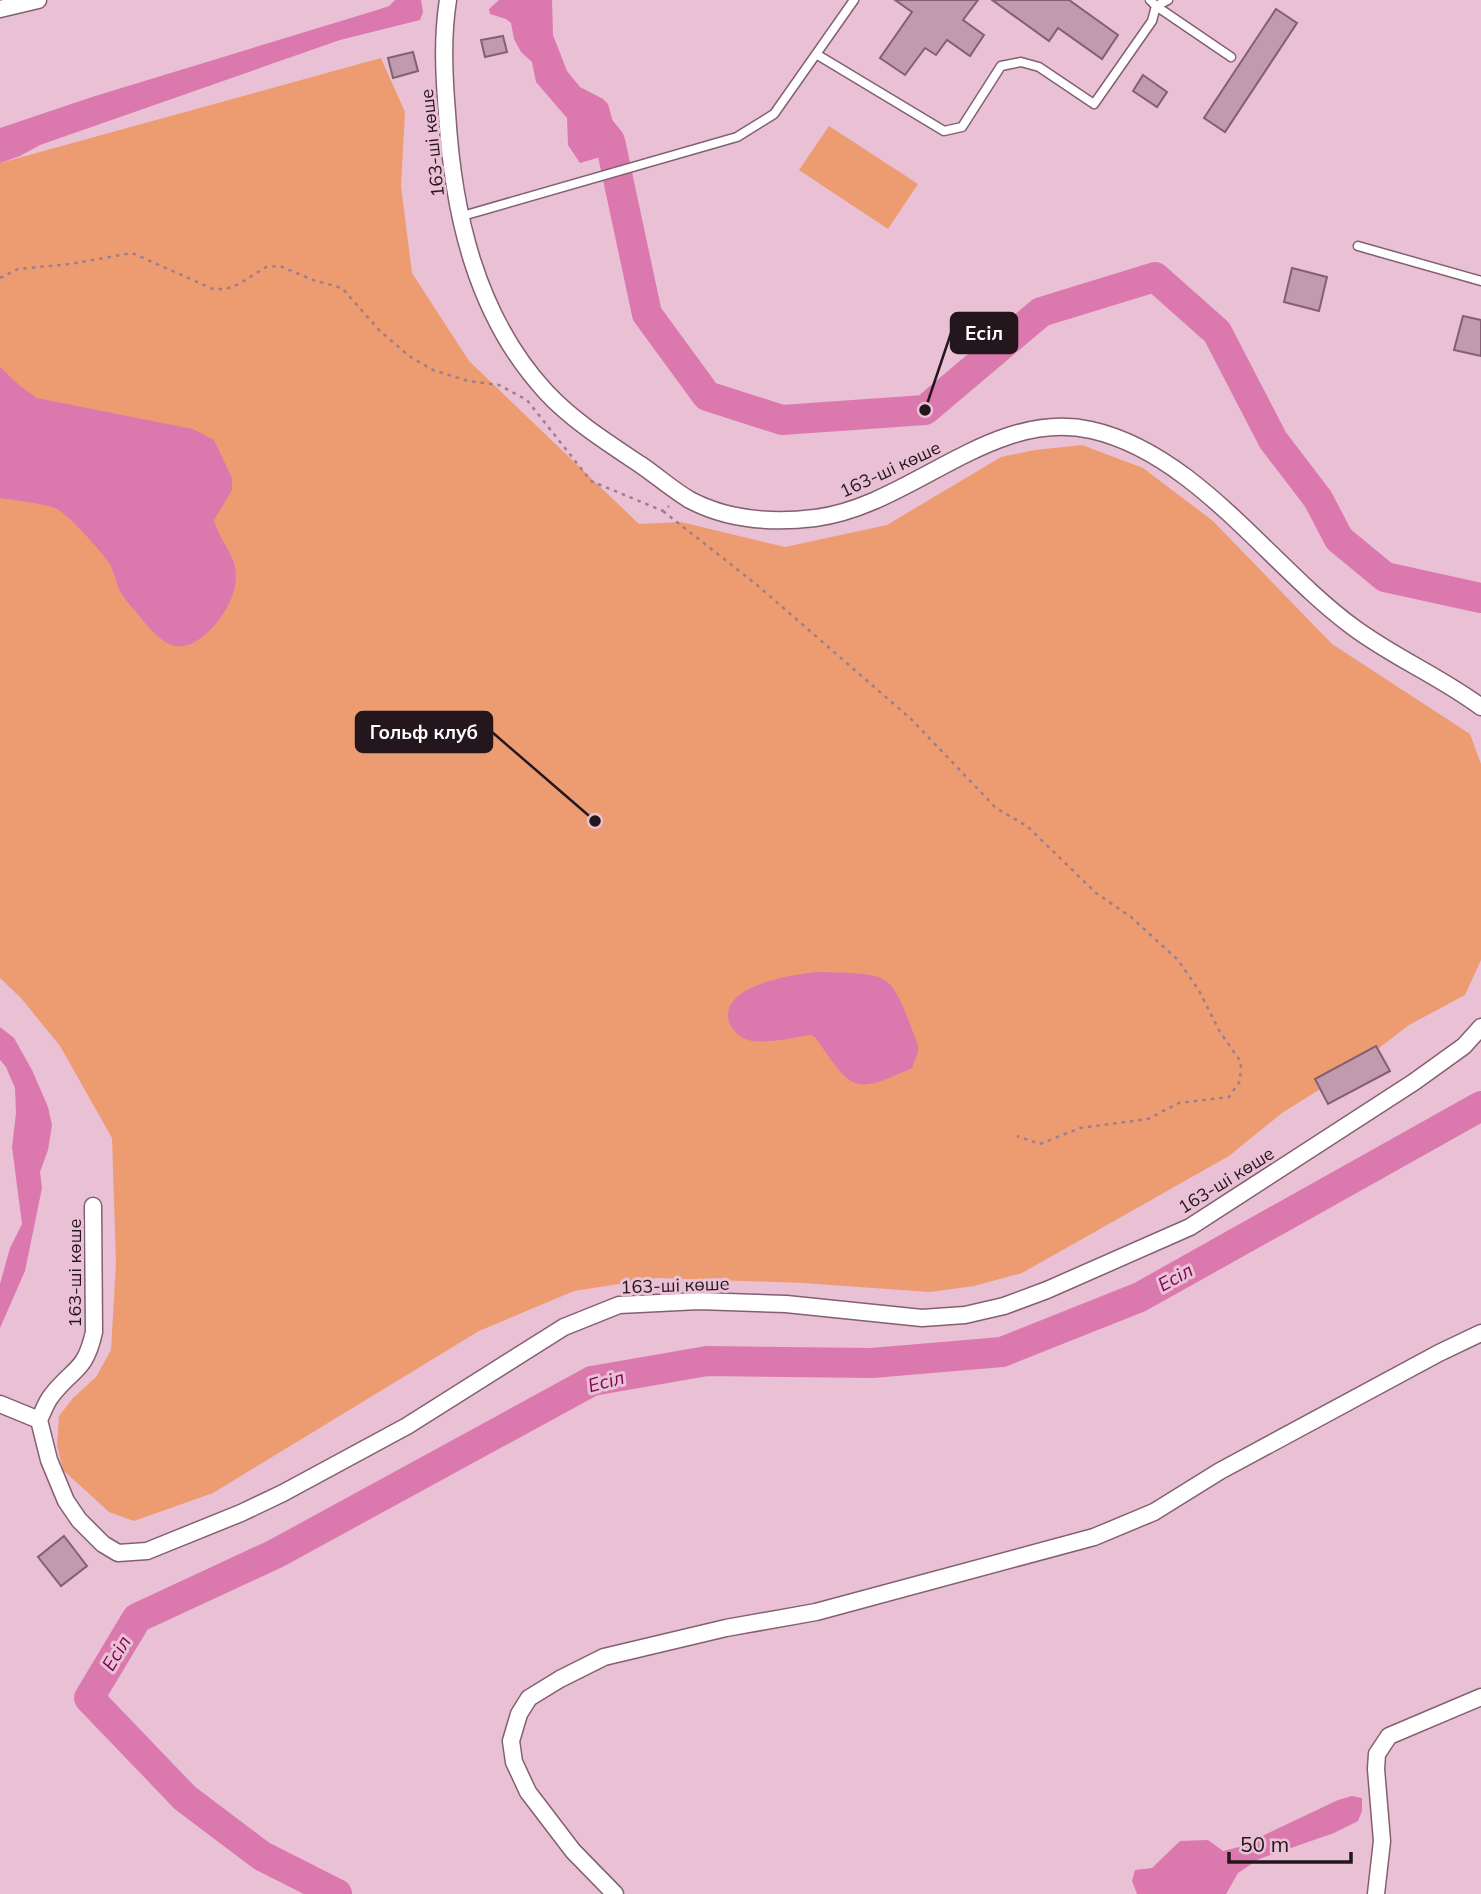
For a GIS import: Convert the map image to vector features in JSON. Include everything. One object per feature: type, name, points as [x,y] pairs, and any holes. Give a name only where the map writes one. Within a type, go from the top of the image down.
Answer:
[{"type":"street","points":[[0,9],[38,0]]},
{"type":"street","name":"163-ші көше","points":[[448,0],[445,81],[449,144],[459,217],[482,293],[499,329],[546,392],[585,428],[691,500],[732,515],[771,521],[816,518],[855,510],[987,443],[1015,434],[1052,428],[1087,429],[1119,438],[1156,455],[1189,480],[1352,627],[1481,707]]},
{"type":"street","name":"163-ші көше","points":[[93,1206],[94,1332],[90,1351],[83,1365],[51,1396],[38,1420],[49,1460],[66,1501],[79,1520],[103,1544],[118,1553],[146,1551],[283,1493],[407,1426],[564,1327],[619,1305],[699,1301],[786,1304],[922,1318],[965,1315],[1004,1306],[1047,1290],[1190,1227],[1415,1082],[1464,1046],[1481,1027]]},
{"type":"street","points":[[615,1894],[573,1851],[528,1792],[514,1762],[511,1741],[519,1714],[529,1698],[604,1657],[726,1628],[816,1612],[1094,1537],[1154,1512],[1232,1465],[1439,1353],[1481,1334]]},
{"type":"street","points":[[0,1404],[38,1420]]},
{"type":"street","points":[[1376,1894],[1382,1841],[1377,1754],[1390,1736],[1481,1697]]},
{"type":"lane","points":[[459,217],[737,137],[774,114],[854,0]]},
{"type":"lane","points":[[1153,3],[1168,0]]},
{"type":"lane","points":[[816,54],[944,131],[962,127],[1001,66],[1021,62],[1039,67],[1094,104],[1152,21],[1153,3]]},
{"type":"lane","points":[[1153,3],[1231,57]]},
{"type":"lane","points":[[1358,246],[1481,281]]},
{"type":"path","points":[[0,278],[18,270],[132,253],[213,289],[226,289],[266,267],[280,266],[313,280],[342,288],[379,331],[409,356],[433,370],[468,381],[499,386],[527,400],[591,481],[663,511],[757,585],[911,719],[996,808],[1027,826],[1096,893],[1131,917],[1178,960],[1198,989],[1220,1032],[1241,1062],[1240,1081],[1229,1097],[1179,1103],[1148,1119],[1080,1128],[1040,1144],[1017,1136]]},
{"type":"path","points":[[663,511],[673,502],[691,500]]},
{"type":"shaded area","points":[[395,0],[421,0],[423,12],[420,20],[340,40],[40,145],[0,163],[0,128],[92,97],[377,10],[389,6]]},
{"type":"shaded area","points":[[499,0],[552,0],[553,35],[567,71],[580,87],[608,104],[621,151],[580,163],[568,145],[567,118],[536,82],[532,62],[521,52],[514,39],[511,23],[490,14],[489,9]]},
{"type":"shaded area","points":[[381,58],[405,112],[401,186],[412,273],[469,361],[639,524],[681,522],[785,547],[887,525],[1001,457],[1082,445],[1143,468],[1213,521],[1332,644],[1470,734],[1481,764],[1481,960],[1465,995],[1409,1025],[1349,1071],[1282,1113],[1229,1156],[1022,1273],[974,1286],[930,1292],[803,1283],[657,1278],[574,1291],[479,1331],[213,1493],[134,1521],[109,1512],[63,1470],[57,1445],[59,1416],[73,1398],[96,1377],[111,1350],[116,1263],[112,1138],[60,1046],[21,998],[0,978],[0,163]]},
{"type":"shaded area","points":[[829,126],[918,184],[888,229],[799,170]]},
{"type":"shaded area","points":[[0,367],[37,398],[193,429],[214,440],[232,478],[232,490],[214,520],[234,563],[236,582],[225,611],[206,634],[186,645],[178,646],[163,640],[125,600],[109,563],[70,519],[52,507],[0,498]]},
{"type":"shaded area","points":[[820,972],[873,976],[891,986],[918,1045],[912,1068],[877,1082],[855,1083],[837,1068],[811,1035],[774,1041],[752,1041],[732,1029],[728,1012],[733,1001],[745,992],[777,979]]},
{"type":"shaded area","points":[[0,1027],[14,1038],[32,1070],[48,1107],[52,1125],[48,1150],[40,1172],[42,1188],[25,1271],[0,1328],[0,1284],[10,1248],[22,1224],[12,1147],[16,1113],[15,1088],[0,1060]]},
{"type":"shaded area","points":[[1352,1796],[1362,1798],[1362,1811],[1358,1821],[1334,1833],[1259,1859],[1238,1873],[1226,1894],[1137,1894],[1132,1881],[1135,1870],[1152,1868],[1180,1841],[1208,1840],[1223,1851],[1239,1847],[1338,1800]]},
{"type":"building","points":[[895,0],[978,0],[963,20],[984,35],[970,56],[947,40],[936,55],[925,48],[905,75],[880,58],[912,12]]},
{"type":"building","points":[[992,0],[1069,0],[1118,35],[1102,59],[1058,28],[1049,41]]},
{"type":"building","points":[[1276,9],[1297,23],[1225,132],[1204,118]]},
{"type":"building","points":[[503,36],[507,52],[485,57],[481,40]]},
{"type":"building","points":[[413,52],[418,71],[393,78],[388,58]]},
{"type":"building","points":[[1143,75],[1167,92],[1157,107],[1133,91]]},
{"type":"building","points":[[1292,268],[1327,277],[1319,311],[1284,302]]},
{"type":"building","points":[[1463,316],[1481,320],[1481,356],[1454,350]]},
{"type":"building","points":[[1376,1046],[1390,1071],[1328,1104],[1315,1079]]},
{"type":"building","points":[[64,1536],[87,1566],[61,1586],[38,1557]]},
{"type":"waterway","name":"Есіл","points":[[592,119],[610,141],[647,314],[707,396],[782,420],[925,410],[1041,312],[1155,277],[1217,332],[1273,440],[1318,499],[1339,539],[1385,577],[1481,598]]},
{"type":"waterway","name":"Есіл","points":[[337,1894],[262,1856],[185,1798],[89,1698],[137,1618],[275,1554],[592,1381],[707,1361],[872,1363],[1002,1352],[1140,1297],[1481,1106]]},
{"type":"place","name":"Есіл","points":[[925,410]]},
{"type":"place","name":"Гольф клуб","points":[[595,821]]}]
